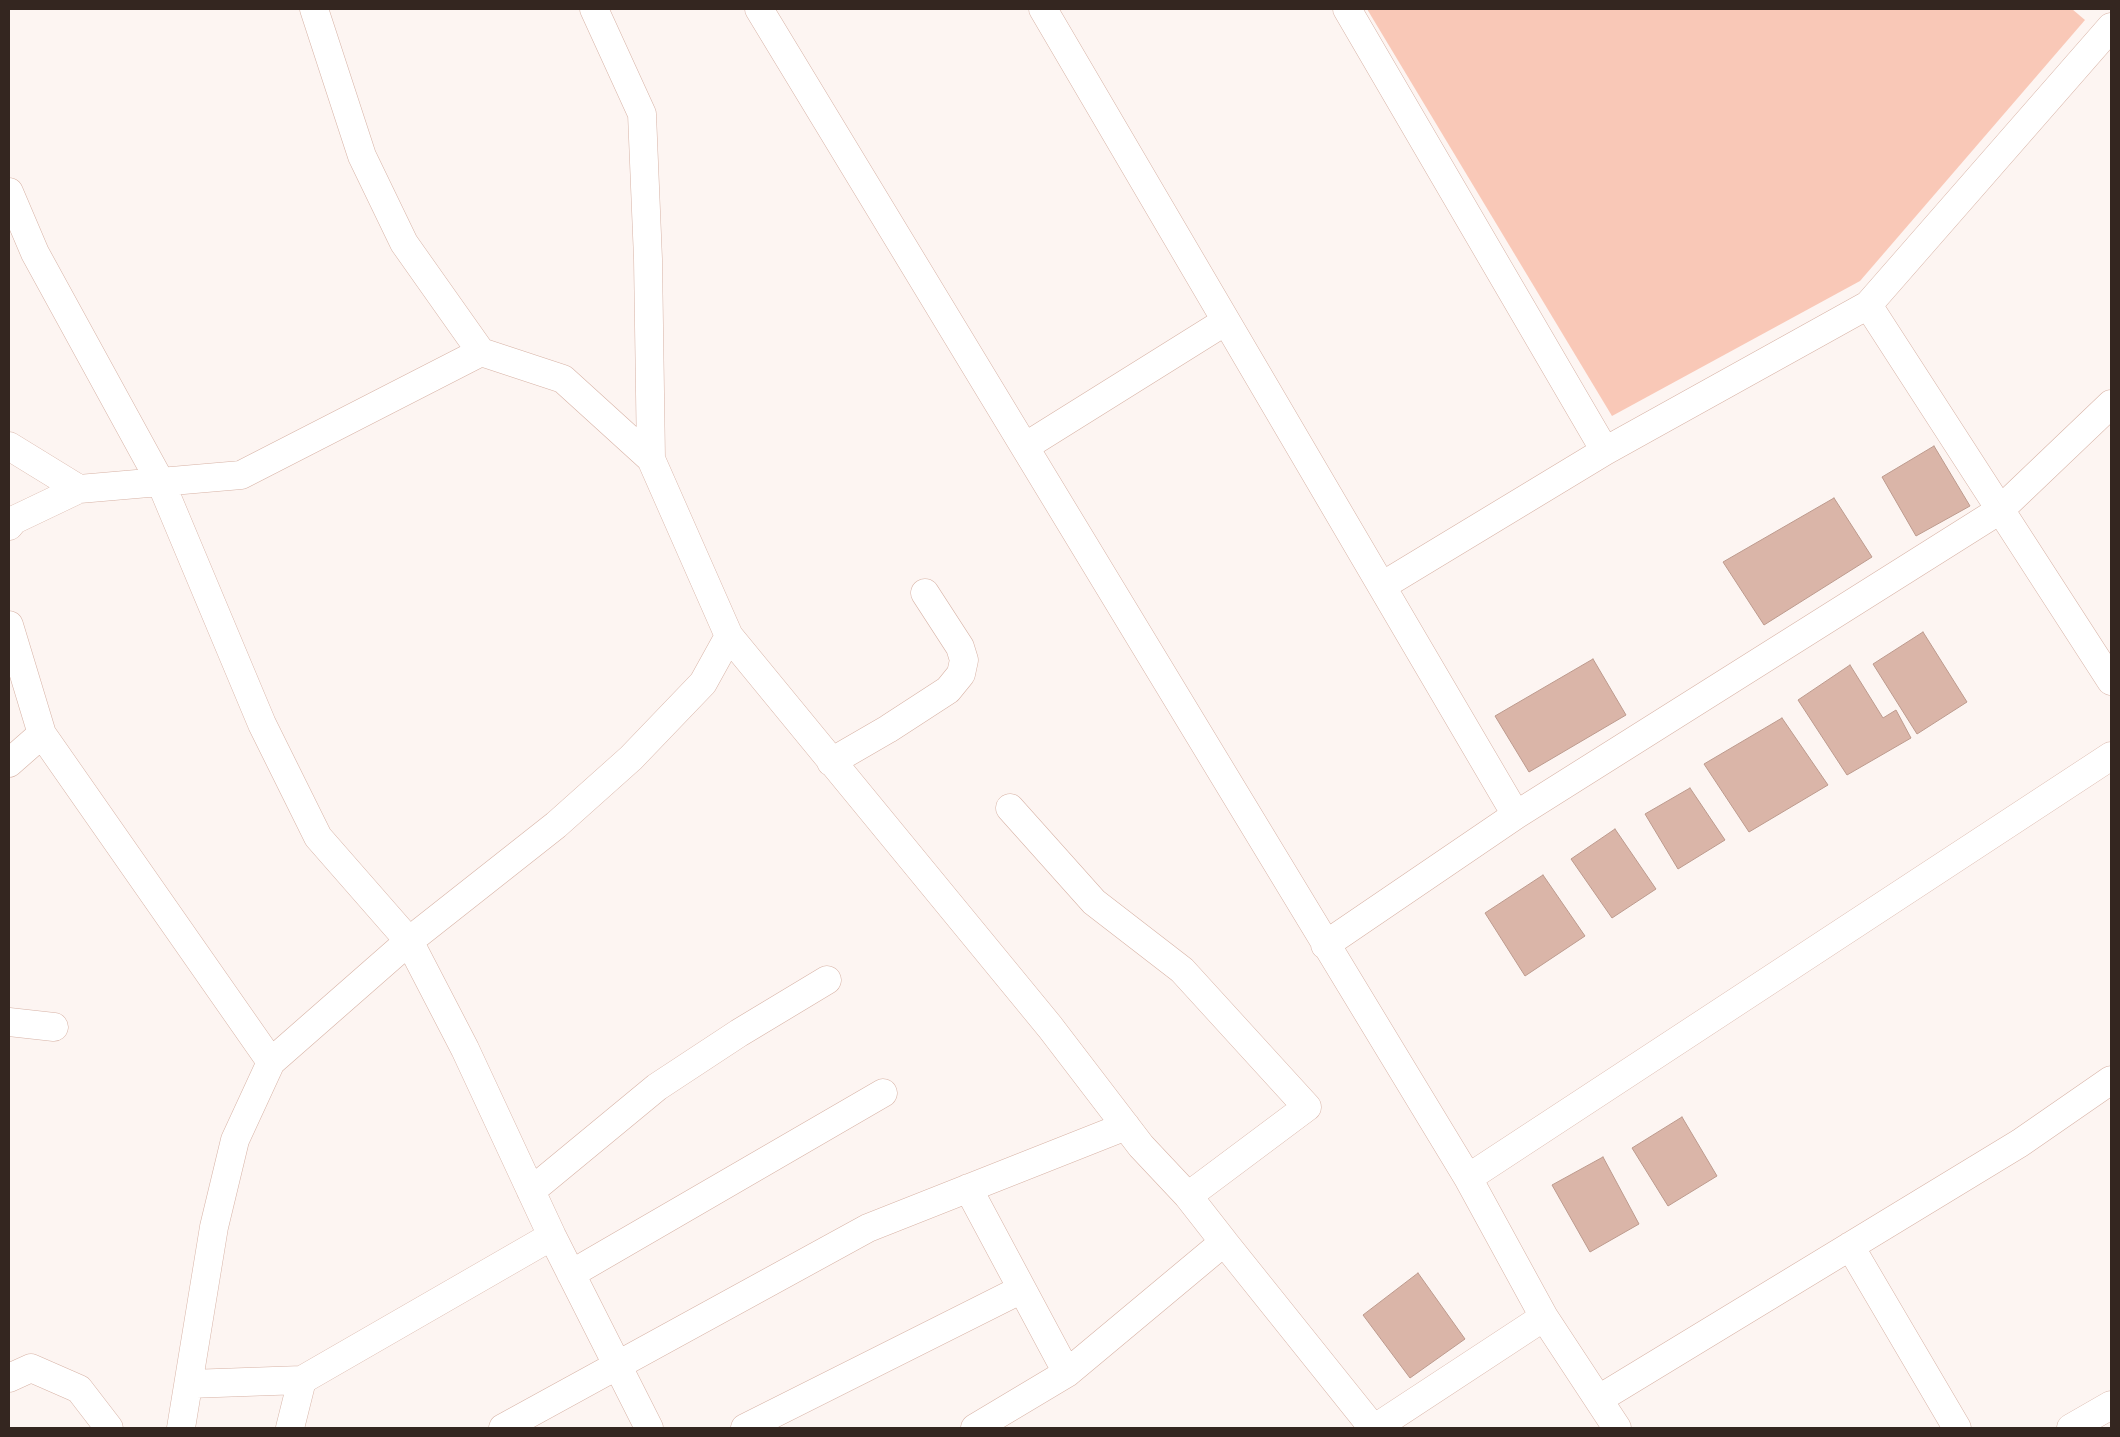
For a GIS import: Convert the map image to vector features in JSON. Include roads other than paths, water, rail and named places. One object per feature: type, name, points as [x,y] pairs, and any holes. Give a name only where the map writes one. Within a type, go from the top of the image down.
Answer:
[{"type":"street","points":[[314,9],[362,156],[404,243],[481,352],[563,379],[651,459]]},
{"type":"street","points":[[594,9],[642,114],[648,259],[651,459],[730,636],[831,762],[945,897],[1050,1027],[1141,1146],[1188,1196],[1374,1428],[1544,1317]]},
{"type":"street","points":[[759,9],[1026,446],[1325,945],[1468,1178],[1544,1317],[1617,1428]]},
{"type":"street","points":[[1043,9],[1516,815]]},
{"type":"street","points":[[1347,9],[1605,451]]},
{"type":"street","points":[[1382,586],[1605,451],[1868,305],[2111,26]]},
{"type":"street","points":[[9,192],[35,253],[161,483],[185,535],[262,724],[318,837],[409,941],[465,1049],[552,1236],[650,1428]]},
{"type":"street","points":[[1868,305],[2111,681]]},
{"type":"street","points":[[1026,446],[1226,321]]},
{"type":"street","points":[[9,526],[14,520],[79,489],[241,475],[481,352]]},
{"type":"street","points":[[1325,945],[1516,815],[2000,510],[2111,404]]},
{"type":"street","points":[[9,446],[79,489]]},
{"type":"street","points":[[831,762],[888,729],[948,690],[961,674],[964,660],[960,647],[925,593]]},
{"type":"street","points":[[9,625],[42,734],[271,1062]]},
{"type":"street","points":[[181,1428],[214,1227],[236,1140],[271,1062],[409,941],[556,826],[631,758],[703,683],[730,636]]},
{"type":"street","points":[[9,763],[42,734]]},
{"type":"street","points":[[1468,1178],[2111,756]]},
{"type":"street","points":[[1010,808],[1094,902],[1182,970],[1307,1106],[1188,1196]]},
{"type":"street","points":[[531,1191],[657,1087],[739,1033],[827,980]]},
{"type":"street","points":[[9,1022],[54,1027]]},
{"type":"street","points":[[1599,1398],[2020,1143],[2111,1080]]},
{"type":"street","points":[[571,1274],[883,1093]]},
{"type":"street","points":[[503,1428],[868,1228],[1126,1126]]},
{"type":"street","points":[[968,1188],[1067,1374]]},
{"type":"street","points":[[189,1384],[302,1380],[552,1236]]},
{"type":"street","points":[[975,1428],[1067,1374],[1224,1242]]},
{"type":"street","points":[[1850,1246],[1957,1428]]},
{"type":"street","points":[[744,1428],[1022,1289]]},
{"type":"street","points":[[9,1378],[31,1368],[79,1388],[109,1428]]},
{"type":"street","points":[[290,1428],[302,1380]]},
{"type":"street","points":[[2071,1428],[2111,1405]]}]
